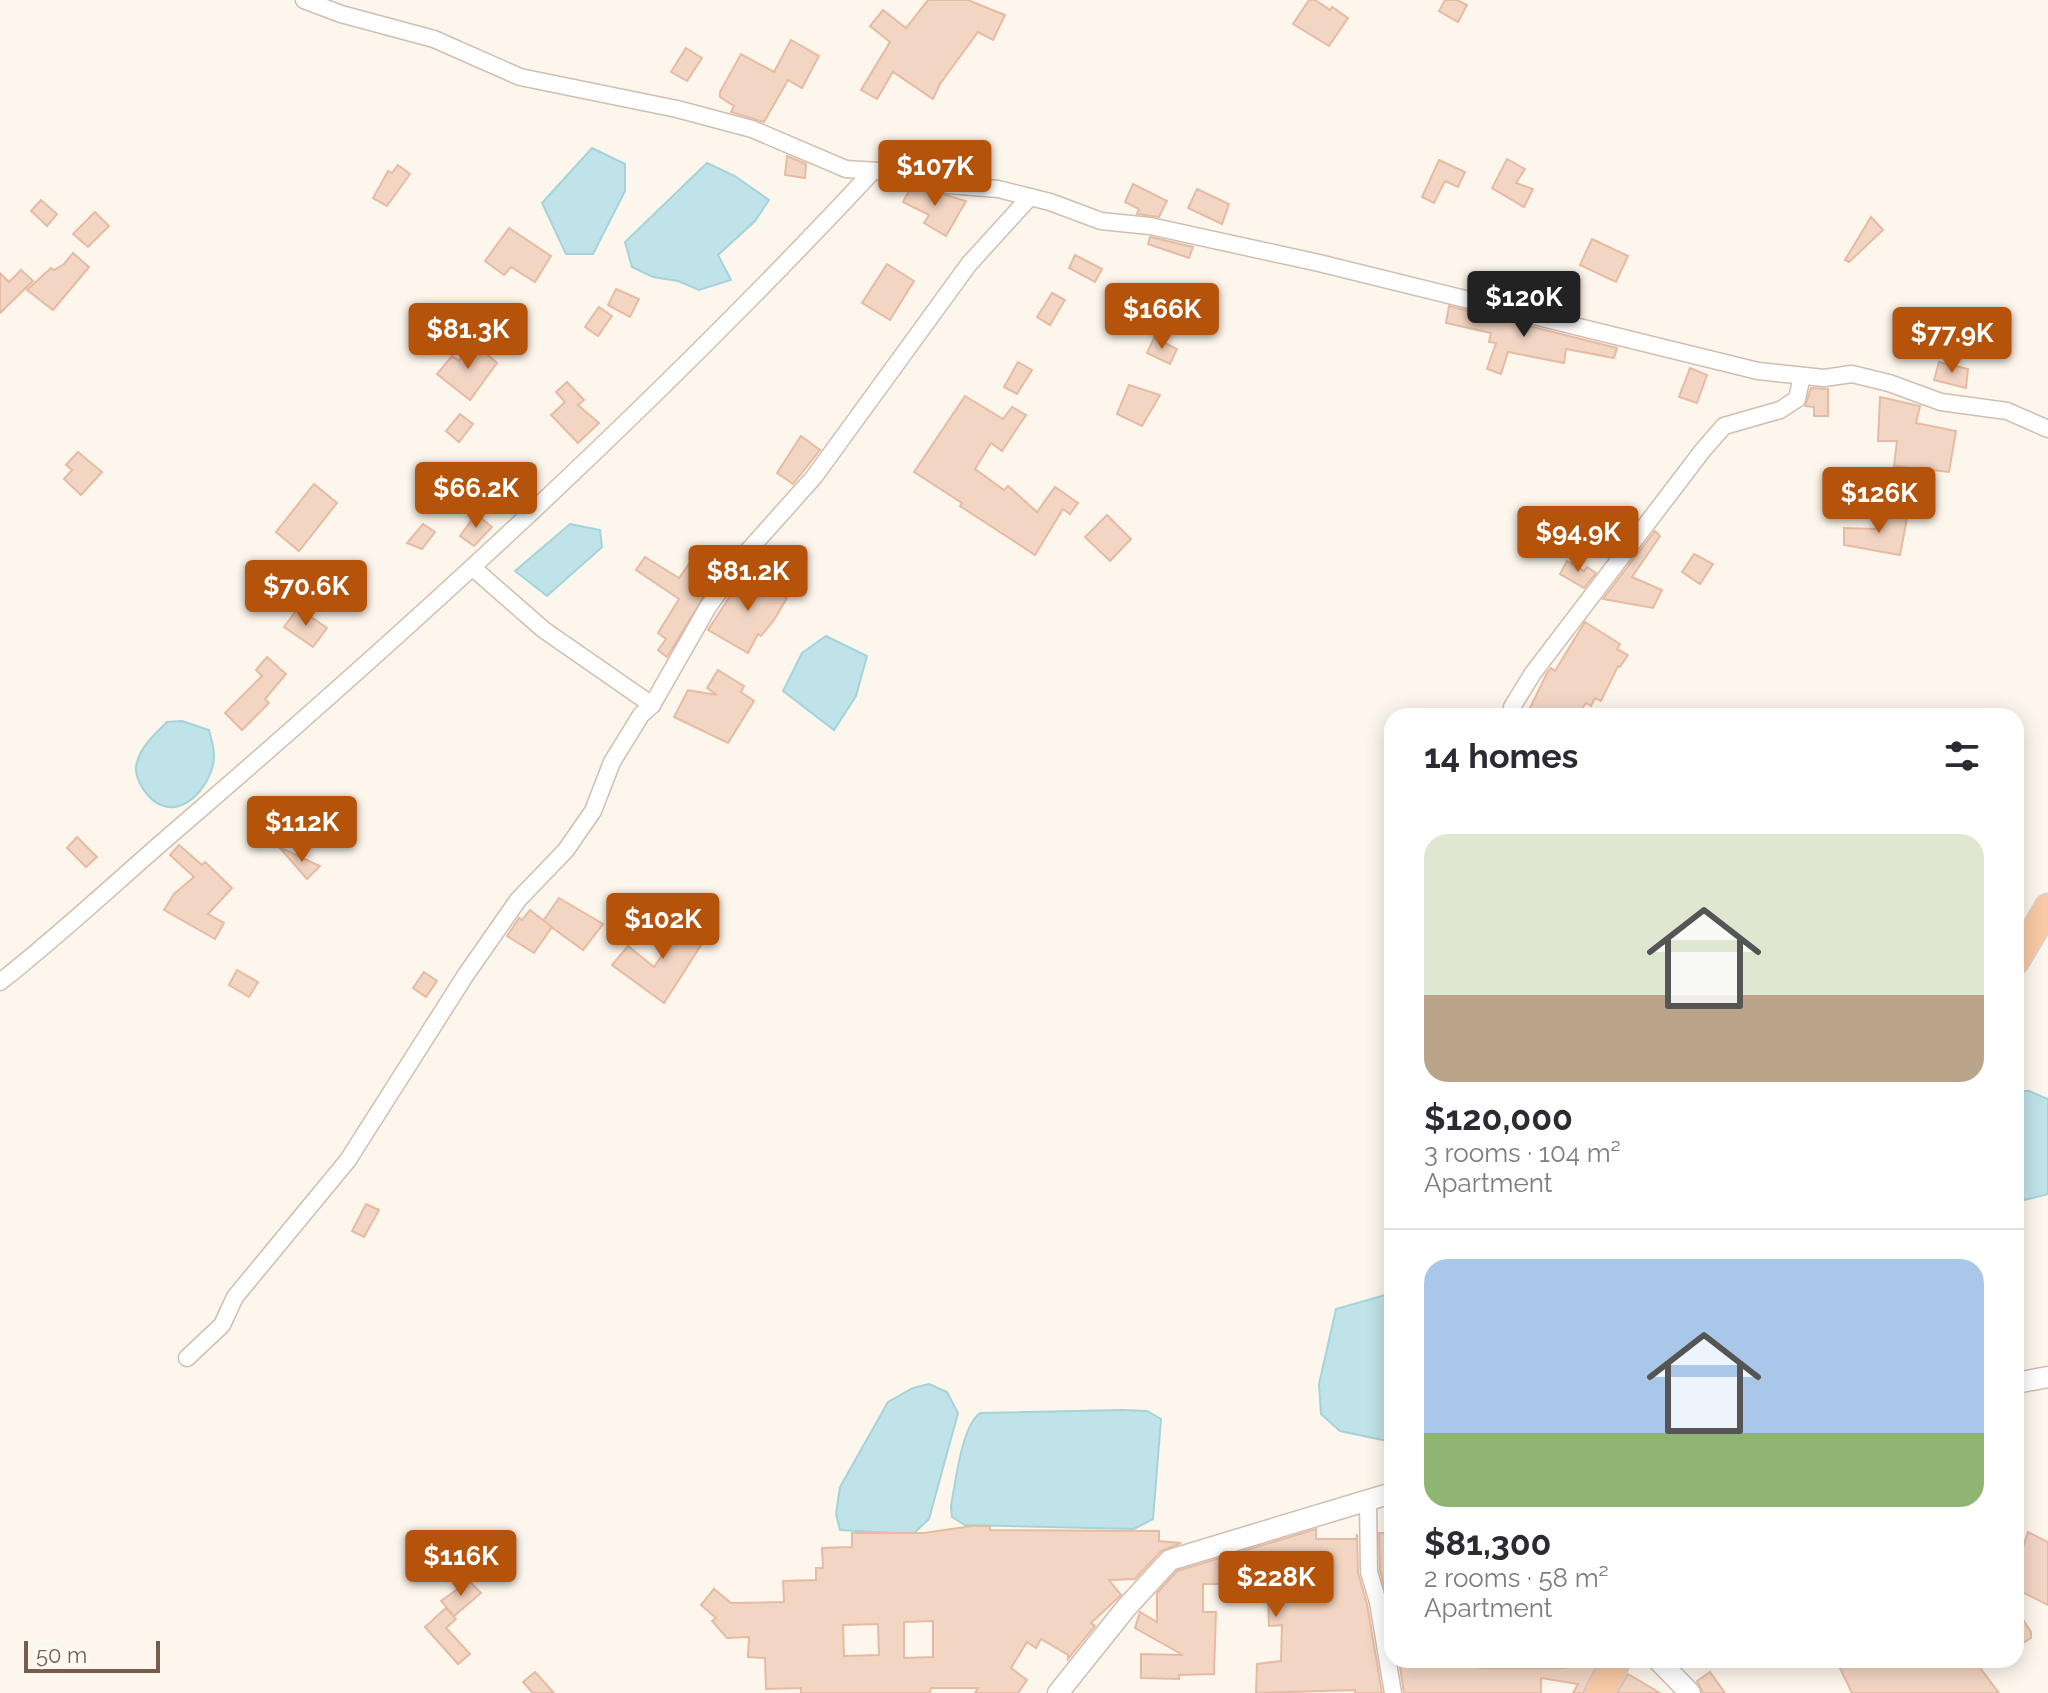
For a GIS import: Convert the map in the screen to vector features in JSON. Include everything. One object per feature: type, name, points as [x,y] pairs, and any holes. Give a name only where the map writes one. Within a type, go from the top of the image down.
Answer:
[{"type":"highway","points":[[2024,948],[2048,907]]},
{"type":"highway","points":[[1599,1693],[1613,1668]]},
{"type":"street","points":[[304,0],[341,14],[434,39],[520,77],[677,109],[752,129],[846,169],[910,173],[948,185],[998,189],[1101,221],[1150,226],[1319,263],[1758,371],[1824,378],[1852,374],[1889,383],[1941,402],[2007,411],[2048,429]]},
{"type":"street","points":[[0,982],[293,731],[473,568],[700,352],[873,171]]},
{"type":"street","points":[[187,1358],[222,1325],[235,1297],[348,1160],[465,976],[518,900],[566,850],[593,811],[612,762],[641,715],[652,705],[708,607],[747,552],[814,477],[969,264],[1030,197]]},
{"type":"street","points":[[1512,708],[1533,673],[1703,450],[1724,426],[1780,410],[1797,399],[1802,376]]},
{"type":"street","points":[[473,568],[544,630],[652,705]]},
{"type":"street","points":[[2024,1382],[2048,1377]]},
{"type":"street","points":[[1058,1693],[1126,1608],[1170,1560],[1384,1495]]},
{"type":"street","points":[[1368,1500],[1369,1572],[1384,1638]]},
{"type":"street","points":[[1389,1668],[1393,1693]]},
{"type":"street","points":[[1666,1668],[1690,1693]]},
{"type":"water","points":[[592,148],[625,164],[625,191],[593,254],[566,254],[542,203]]},
{"type":"water","points":[[707,163],[735,176],[769,200],[755,221],[718,255],[731,280],[699,290],[678,281],[653,277],[632,267],[625,242]]},
{"type":"water","points":[[570,524],[600,530],[602,547],[547,596],[515,571]]},
{"type":"water","points":[[826,636],[867,656],[856,696],[834,730],[783,691],[802,653]]},
{"type":"water","points":[[182,721],[209,730],[214,749],[213,764],[205,783],[192,799],[174,807],[164,806],[152,800],[143,788],[137,775],[137,762],[145,745],[167,722]]},
{"type":"water","points":[[2024,1091],[2029,1091],[2048,1099],[2048,1194],[2025,1200]]},
{"type":"water","points":[[1384,1295],[1384,1440],[1340,1431],[1321,1414],[1319,1384],[1336,1309]]},
{"type":"water","points":[[929,1384],[947,1392],[958,1413],[929,1519],[913,1534],[840,1530],[836,1514],[840,1487],[888,1402],[913,1388]]},
{"type":"water","points":[[1147,1411],[1161,1419],[1153,1519],[1134,1529],[965,1525],[952,1517],[951,1506],[964,1442],[980,1413]]},
{"type":"building","points":[[928,0],[968,0],[1005,15],[993,40],[978,32],[940,84],[933,99],[893,72],[877,99],[861,90],[890,42],[870,26],[883,10],[906,28]]},
{"type":"building","points":[[1309,0],[1315,0],[1330,10],[1332,7],[1348,18],[1329,46],[1293,24]]},
{"type":"building","points":[[1445,0],[1457,0],[1467,5],[1458,22],[1439,11]]},
{"type":"building","points":[[791,40],[819,56],[802,88],[788,80],[764,122],[731,112],[734,106],[720,97],[720,92],[741,54],[774,72]]},
{"type":"building","points":[[686,48],[702,58],[687,81],[671,72]]},
{"type":"building","points":[[787,156],[806,164],[805,178],[785,175]]},
{"type":"building","points":[[1507,159],[1525,169],[1516,183],[1533,189],[1524,207],[1492,188]]},
{"type":"building","points":[[1439,160],[1465,172],[1458,187],[1445,181],[1434,203],[1422,197]]},
{"type":"building","points":[[398,165],[410,174],[387,206],[373,198],[388,171],[392,173]]},
{"type":"building","points":[[1133,184],[1167,201],[1159,217],[1137,214],[1139,209],[1125,202]]},
{"type":"building","points":[[912,185],[966,201],[946,236],[924,223],[929,215],[903,202]]},
{"type":"building","points":[[1197,189],[1229,204],[1222,224],[1188,208]]},
{"type":"building","points":[[41,200],[57,214],[47,226],[31,211]]},
{"type":"building","points":[[95,212],[109,226],[88,247],[73,234]]},
{"type":"building","points":[[1871,217],[1883,230],[1849,262],[1845,260]]},
{"type":"building","points":[[509,228],[551,256],[535,282],[511,267],[504,275],[485,261]]},
{"type":"building","points":[[1150,237],[1193,247],[1189,258],[1148,244]]},
{"type":"building","points":[[1592,239],[1628,256],[1616,282],[1580,265]]},
{"type":"building","points":[[73,253],[89,267],[53,310],[27,290],[51,268],[54,270],[64,264]]},
{"type":"building","points":[[1075,255],[1102,269],[1095,282],[1069,268]]},
{"type":"building","points":[[887,264],[914,281],[890,320],[862,303]]},
{"type":"building","points":[[21,270],[33,281],[0,313],[0,273],[9,282]]},
{"type":"building","points":[[616,289],[639,299],[630,317],[608,305]]},
{"type":"building","points":[[1052,293],[1065,300],[1050,325],[1037,317]]},
{"type":"building","points":[[1449,306],[1617,348],[1614,358],[1566,349],[1564,363],[1508,352],[1501,374],[1487,369],[1496,343],[1489,342],[1491,333],[1446,323]]},
{"type":"building","points":[[599,307],[612,316],[598,336],[585,327]]},
{"type":"building","points":[[1154,338],[1177,349],[1170,364],[1147,353]]},
{"type":"building","points":[[473,342],[497,363],[470,400],[437,374],[452,356],[459,361]]},
{"type":"building","points":[[1018,362],[1032,370],[1017,394],[1004,387]]},
{"type":"building","points":[[1939,362],[1968,369],[1966,388],[1934,380]]},
{"type":"building","points":[[1690,368],[1707,375],[1697,403],[1679,397]]},
{"type":"building","points":[[567,382],[584,400],[578,405],[599,423],[578,443],[551,415],[565,402],[556,392]]},
{"type":"building","points":[[1129,385],[1160,395],[1142,426],[1117,414]]},
{"type":"building","points":[[1811,388],[1828,389],[1828,416],[1814,416],[1814,407],[1805,406]]},
{"type":"building","points":[[965,396],[1003,419],[1012,407],[1026,415],[1002,451],[991,443],[975,469],[1004,490],[1008,486],[1037,512],[1055,487],[1078,503],[1070,514],[1063,509],[1035,555],[914,472]]},
{"type":"building","points":[[1880,397],[1920,406],[1916,423],[1956,431],[1949,472],[1894,466],[1897,441],[1878,441]]},
{"type":"building","points":[[460,414],[473,424],[459,442],[446,431]]},
{"type":"building","points":[[801,436],[820,450],[793,484],[777,473]]},
{"type":"building","points":[[78,452],[102,472],[81,495],[64,479],[72,470],[66,465]]},
{"type":"building","points":[[314,484],[337,503],[299,551],[276,532]]},
{"type":"building","points":[[1880,513],[1907,518],[1900,555],[1844,545],[1844,528],[1877,529]]},
{"type":"building","points":[[476,514],[492,527],[474,546],[460,536]]},
{"type":"building","points":[[1107,515],[1131,539],[1110,561],[1085,537]]},
{"type":"building","points":[[423,524],[435,532],[422,549],[407,543]]},
{"type":"building","points":[[1655,531],[1660,536],[1632,577],[1662,590],[1653,608],[1603,599]]},
{"type":"building","points":[[703,554],[720,570],[667,657],[658,650],[666,639],[658,633],[679,599],[636,570],[645,557],[679,578],[694,557],[698,560]]},
{"type":"building","points":[[1694,554],[1713,564],[1700,584],[1682,572]]},
{"type":"building","points":[[1567,561],[1584,571],[1587,567],[1596,573],[1584,588],[1560,574]]},
{"type":"building","points":[[283,571],[300,581],[286,604],[270,594]]},
{"type":"building","points":[[745,573],[787,598],[774,620],[761,636],[758,634],[748,653],[708,630]]},
{"type":"building","points":[[298,608],[327,628],[313,647],[284,627]]},
{"type":"building","points":[[1585,622],[1620,644],[1617,649],[1628,655],[1618,666],[1601,701],[1595,698],[1591,706],[1586,703],[1583,708],[1530,708],[1547,673],[1551,668],[1555,671]]},
{"type":"building","points":[[267,657],[286,674],[265,699],[269,703],[242,730],[225,713],[262,676],[256,670]]},
{"type":"building","points":[[718,670],[744,686],[741,692],[754,701],[728,743],[674,717],[688,690],[717,695],[707,688]]},
{"type":"building","points":[[77,837],[97,857],[86,867],[67,848]]},
{"type":"building","points":[[179,845],[202,865],[205,862],[232,888],[208,914],[224,923],[215,939],[164,910],[174,894],[194,877],[170,855]]},
{"type":"building","points":[[279,847],[320,866],[307,879]]},
{"type":"building","points":[[559,898],[603,924],[583,950],[543,921]]},
{"type":"building","points":[[530,910],[552,927],[534,953],[507,936],[519,918],[522,920]]},
{"type":"building","points":[[674,912],[695,925],[690,934],[703,942],[664,1003],[612,965],[628,946],[654,967],[674,938],[668,935],[672,928],[667,925]]},
{"type":"building","points":[[237,970],[258,982],[249,997],[229,985]]},
{"type":"building","points":[[424,972],[437,981],[426,997],[413,988]]},
{"type":"building","points":[[366,1204],[379,1210],[364,1237],[352,1231]]},
{"type":"building","points":[[972,1526],[990,1526],[990,1530],[1159,1531],[1159,1541],[1181,1543],[1161,1551],[1135,1579],[1109,1580],[1121,1595],[1091,1623],[1095,1626],[1068,1659],[1068,1655],[1041,1639],[1036,1648],[1027,1642],[1011,1668],[1027,1680],[1018,1693],[975,1693],[978,1688],[931,1688],[930,1693],[801,1693],[801,1688],[766,1689],[765,1658],[748,1657],[749,1637],[727,1638],[712,1621],[716,1618],[701,1605],[714,1589],[731,1603],[784,1602],[783,1581],[816,1580],[816,1568],[823,1568],[822,1548],[852,1547],[852,1533],[924,1533]],"holes":[[[933,1621],[933,1657],[904,1658],[904,1622]],[[878,1624],[879,1655],[844,1656],[843,1625]]]},
{"type":"building","points":[[1316,1529],[1316,1539],[1356,1539],[1357,1534],[1358,1573],[1367,1604],[1382,1693],[1355,1693],[1355,1690],[1256,1693],[1257,1664],[1281,1661],[1282,1625],[1269,1626],[1268,1592],[1297,1593],[1297,1560],[1269,1560],[1269,1591],[1253,1590],[1253,1584],[1203,1584],[1203,1612],[1216,1612],[1214,1674],[1179,1675],[1179,1679],[1141,1678],[1141,1654],[1183,1655],[1135,1628],[1140,1612],[1157,1622],[1157,1593],[1177,1571]]},
{"type":"building","points":[[2028,1532],[2048,1542],[2048,1605],[2024,1593],[2024,1544]]},
{"type":"building","points":[[1379,1533],[1384,1533],[1384,1586],[1380,1570]]},
{"type":"building","points":[[469,1581],[481,1593],[454,1616],[441,1601]]},
{"type":"building","points":[[446,1608],[456,1619],[446,1628],[470,1654],[458,1664],[425,1627]]},
{"type":"building","points":[[2024,1621],[2031,1632],[2031,1638],[2024,1642]]},
{"type":"building","points":[[1400,1668],[1596,1668],[1583,1693],[1573,1693],[1578,1684],[1541,1678],[1541,1693],[1404,1693]]},
{"type":"building","points":[[1840,1668],[1980,1668],[1999,1693],[1852,1693]]},
{"type":"building","points":[[535,1672],[554,1693],[533,1693],[523,1682]]},
{"type":"building","points":[[1710,1672],[1725,1693],[1703,1693],[1697,1681]]},
{"type":"building","points":[[1628,1674],[1660,1693],[1617,1693]]}]
